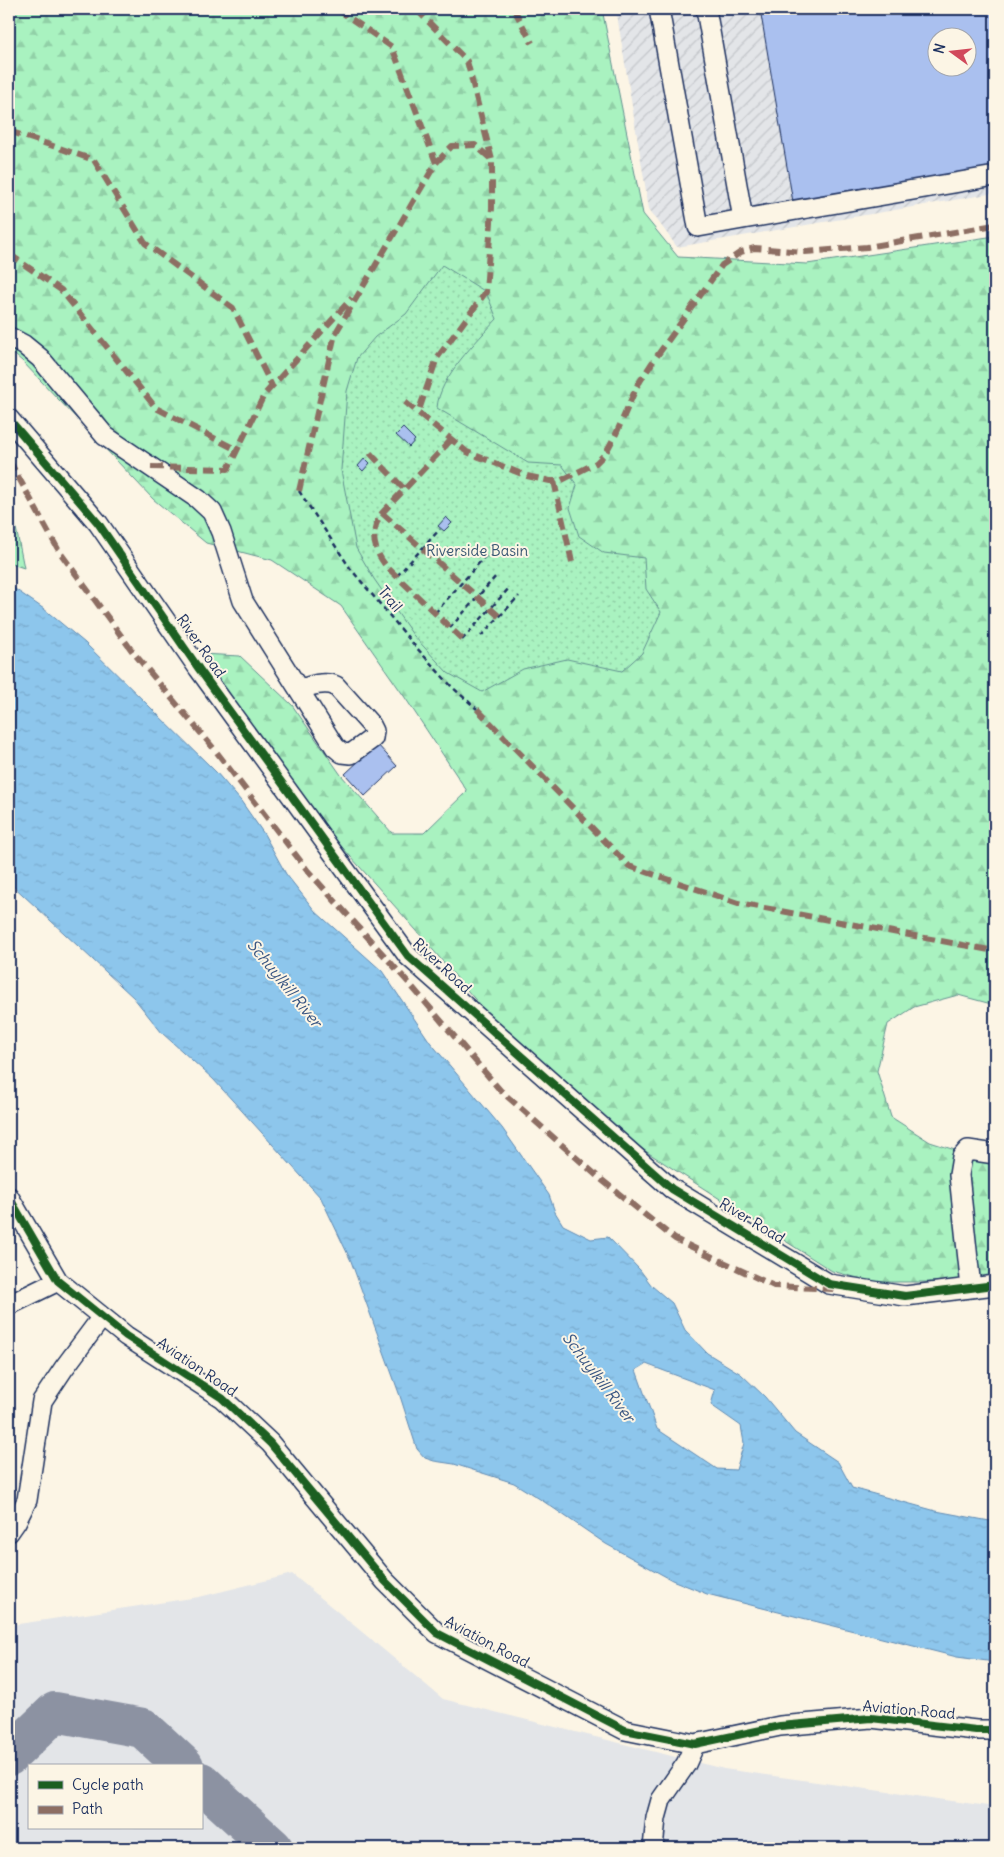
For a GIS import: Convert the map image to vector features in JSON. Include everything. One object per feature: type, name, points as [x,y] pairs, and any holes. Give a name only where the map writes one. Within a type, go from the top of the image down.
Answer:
[{"type":"street","points":[[659,9],[698,227],[995,176]]},
{"type":"street","points":[[706,9],[743,219]]},
{"type":"street","points":[[9,338],[24,345],[40,358],[105,436],[198,499],[212,512],[221,532],[243,601],[300,691]]},
{"type":"street","name":"River Road","points":[[9,419],[98,523],[199,669],[408,956],[672,1189],[829,1284],[905,1296],[995,1285]]},
{"type":"street","points":[[971,1288],[959,1175],[962,1158],[968,1150],[995,1154]]},
{"type":"street","points":[[9,1197],[58,1281],[9,1305]]},
{"type":"street","name":"Aviation Road","points":[[58,1281],[126,1336],[222,1398],[270,1442],[385,1581],[437,1633],[625,1730],[695,1744],[780,1726],[871,1718],[976,1730],[995,1730]]},
{"type":"street","points":[[9,1532],[27,1500],[42,1401],[102,1317]]},
{"type":"street","points":[[653,1848],[656,1818],[661,1800],[686,1764],[695,1744]]},
{"type":"path","points":[[396,576],[440,529]]},
{"type":"path","points":[[435,613],[488,553]]},
{"type":"path","points":[[450,628],[496,576]]},
{"type":"path","points":[[462,640],[510,587]]},
{"type":"path","points":[[481,636],[519,596]]},
{"type":"shaded area","points":[[616,9],[995,9],[995,193],[677,247],[649,209]]},
{"type":"shaded area","points":[[292,1574],[443,1699],[724,1769],[995,1807],[995,1848],[9,1848],[9,1628],[12,1625],[199,1597]]},
{"type":"green space","points":[[9,9],[602,9],[643,214],[678,257],[807,264],[995,236],[995,1005],[958,995],[914,1007],[888,1024],[877,1071],[891,1117],[930,1142],[980,1158],[995,1159],[995,1282],[873,1282],[832,1271],[594,1118],[502,1031],[416,930],[326,829],[252,728],[201,654],[240,656],[292,705],[341,775],[392,833],[424,833],[467,791],[341,606],[272,560],[206,543],[153,499],[22,361],[9,350]]},
{"type":"green space","name":"Riverside Basin","points":[[442,265],[486,292],[497,319],[460,360],[444,384],[437,408],[528,463],[562,465],[577,485],[570,508],[579,536],[604,553],[644,558],[646,589],[661,612],[642,653],[622,671],[567,659],[523,669],[482,692],[448,673],[413,635],[374,579],[356,548],[341,470],[347,391],[357,358],[375,337],[406,314]]},
{"type":"green space","points":[[9,516],[15,523],[24,568],[9,563]]},
{"type":"water","name":"Schuylkill River","points":[[9,585],[44,609],[85,643],[216,772],[241,801],[264,834],[286,874],[315,911],[382,971],[430,1042],[502,1128],[549,1195],[555,1212],[563,1225],[591,1239],[608,1237],[640,1270],[652,1286],[672,1303],[685,1330],[707,1353],[741,1374],[765,1397],[795,1433],[838,1462],[852,1488],[936,1511],[995,1522],[995,1662],[957,1657],[707,1594],[672,1580],[606,1544],[514,1483],[454,1464],[425,1458],[417,1449],[400,1396],[351,1261],[321,1198],[213,1079],[162,1033],[134,998],[9,882]],"holes":[[[646,1364],[715,1390],[711,1405],[741,1426],[744,1443],[736,1470],[717,1469],[657,1429],[636,1370]]]},
{"type":"building","points":[[760,9],[995,9],[995,167],[793,202]]},
{"type":"building","points":[[403,428],[415,440],[409,447],[396,435]]},
{"type":"building","points":[[365,458],[370,463],[363,471],[358,466]]},
{"type":"building","points":[[446,517],[452,523],[444,531],[438,526]]},
{"type":"building","points":[[377,744],[397,766],[365,796],[345,774]]},
{"type":"taxiway","points":[[9,1756],[55,1712],[143,1728],[182,1764]]},
{"type":"taxiway","points":[[202,1783],[273,1848]]},
{"type":"marked path","points":[[337,9],[392,47],[436,163]]},
{"type":"marked path","points":[[416,9],[467,61],[492,160]]},
{"type":"marked path","points":[[514,9],[532,43]]},
{"type":"marked path","points":[[9,131],[94,160],[145,243],[233,308],[272,386]]},
{"type":"marked path","points":[[299,491],[335,334],[436,163],[452,146],[475,145],[492,160],[492,208],[486,292],[437,358],[418,413]]},
{"type":"marked path","points":[[405,402],[467,452],[527,476],[560,481],[596,463],[605,454],[637,386],[652,363],[722,265],[741,252],[754,248],[805,252],[867,247],[995,225]]},
{"type":"marked path","points":[[9,254],[61,290],[156,408],[237,450]]},
{"type":"marked path","points":[[151,467],[228,469],[264,395],[352,298]]},
{"type":"marked path","points":[[451,440],[382,513],[375,527],[374,541],[378,554],[387,567],[465,642]]},
{"type":"marked path","points":[[370,453],[404,489]]},
{"type":"marked path","points":[[9,460],[59,551],[133,652],[215,750],[308,871],[408,982],[500,1090],[597,1176],[675,1239],[774,1286],[834,1289]]},
{"type":"marked path","points":[[554,481],[572,562]]},
{"type":"marked path","points":[[382,513],[500,617]]},
{"type":"marked path","points":[[477,709],[629,866],[738,903],[995,951]]},
{"type":"cycle path","points":[[9,419],[98,523],[199,669],[408,956],[672,1189],[829,1284],[905,1296],[995,1285]]},
{"type":"cycle path","points":[[9,1197],[58,1281],[126,1336],[222,1398],[270,1443],[385,1581],[437,1633],[625,1730],[695,1744],[780,1726],[871,1718],[976,1730],[995,1730]]}]
